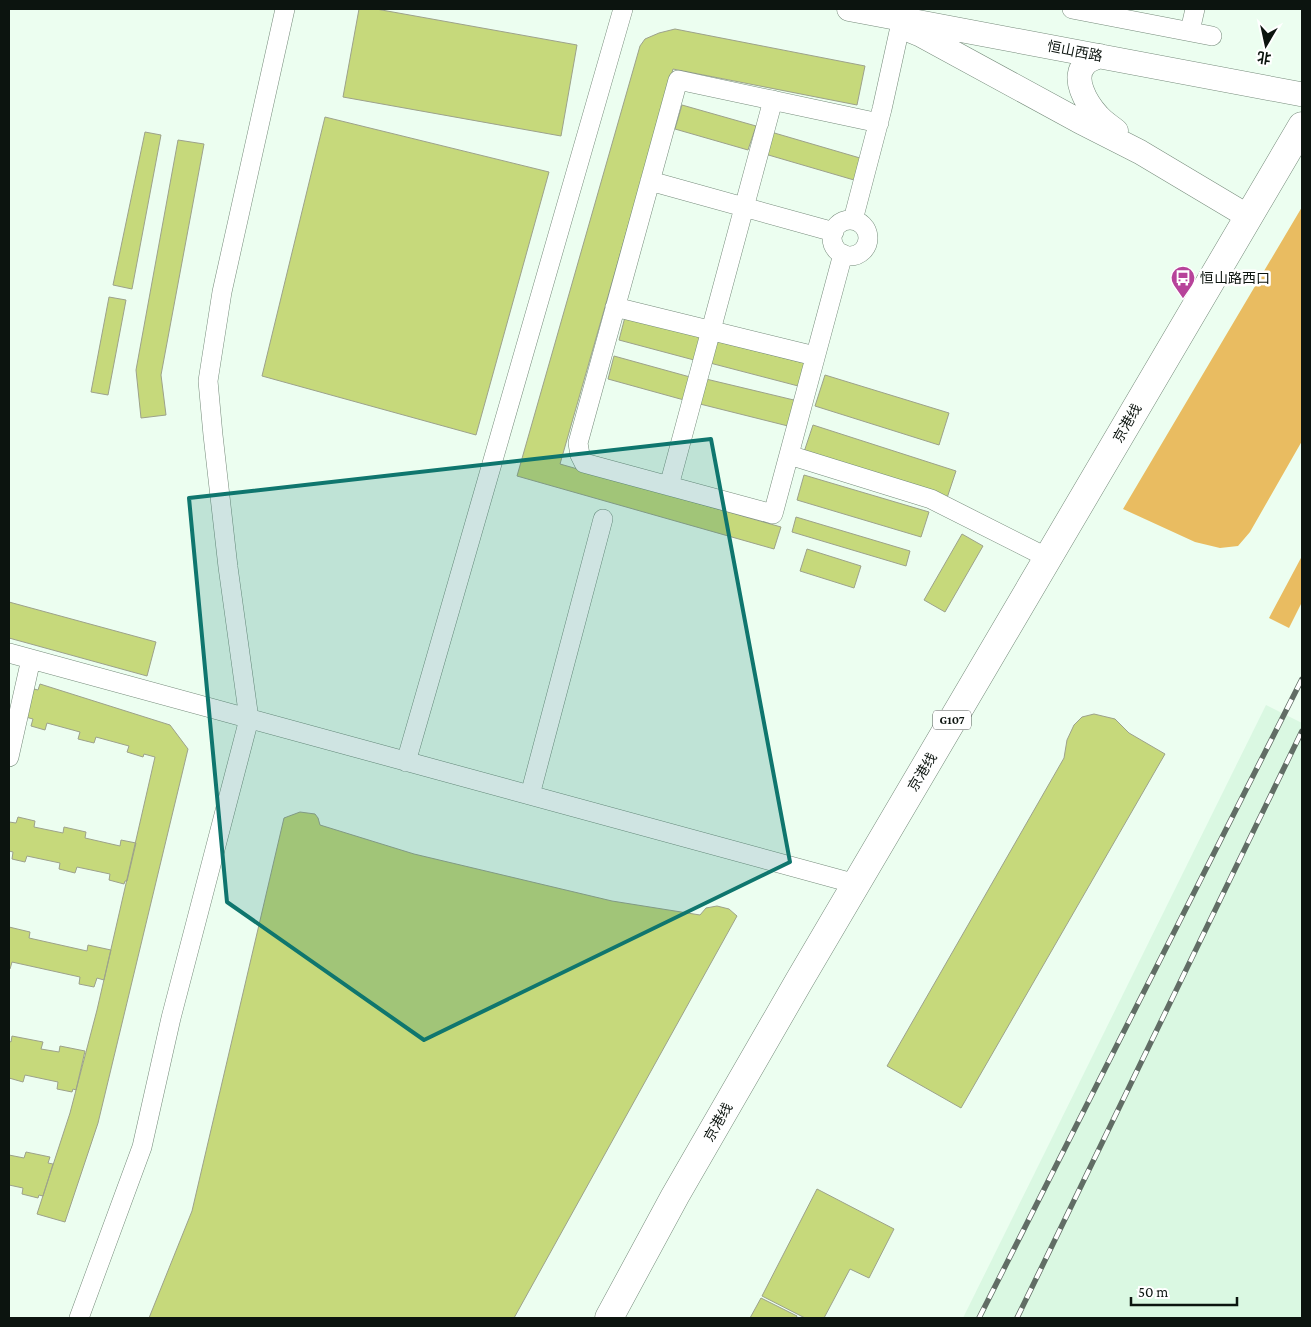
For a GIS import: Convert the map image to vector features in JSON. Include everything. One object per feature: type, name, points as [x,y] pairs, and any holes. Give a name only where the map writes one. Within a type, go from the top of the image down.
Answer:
[{"type":"highway","name":"京港线","points":[[609,1318],[680,1187],[856,884],[1302,126]]},
{"type":"highway","name":"京港线","points":[[627,1318],[689,1204],[812,989],[1302,158]]},
{"type":"main road","points":[[854,10],[921,35],[1140,152],[1249,218]]},
{"type":"main road","name":"恒山西路","points":[[854,10],[1300,94]]},
{"type":"main road","points":[[1100,56],[1087,62],[1081,68],[1080,85],[1085,100],[1098,117],[1140,152]]},
{"type":"street","points":[[79,1318],[142,1147],[171,1018],[249,719],[227,557],[208,381],[222,292],[285,9]]},
{"type":"street","points":[[406,762],[623,9]]},
{"type":"street","points":[[1072,9],[1212,36]]},
{"type":"street","points":[[1190,31],[1195,9]]},
{"type":"street","points":[[852,220],[879,123],[900,27]]},
{"type":"street","points":[[843,254],[773,514],[584,463],[580,455],[578,443],[678,80],[879,123]]},
{"type":"street","points":[[669,486],[773,100]]},
{"type":"street","points":[[650,181],[834,232]]},
{"type":"street","points":[[852,220],[866,228],[868,234],[867,246],[858,254],[852,256],[843,254],[835,247],[833,241],[834,232],[839,224],[852,220]]},
{"type":"street","points":[[615,307],[815,356]]},
{"type":"street","points":[[789,455],[931,499],[1048,558]]},
{"type":"street","points":[[530,795],[603,519]]},
{"type":"street","points":[[9,653],[856,884]]},
{"type":"street","points":[[9,757],[31,659]]},
{"type":"highlighted area","points":[[711,439],[790,862],[424,1040],[227,902],[189,498]]},
{"type":"shaded area","points":[[1302,207],[1302,441],[1250,532],[1238,546],[1220,548],[1195,542],[1123,509]]},
{"type":"shaded area","points":[[1302,556],[1302,602],[1289,628],[1269,618]]},
{"type":"shaded area","points":[[1266,705],[1302,723],[1302,1318],[963,1318]]},
{"type":"building","points":[[359,9],[376,9],[577,45],[561,136],[343,97]]},
{"type":"building","points":[[675,29],[865,66],[857,105],[673,69],[560,464],[781,527],[774,549],[517,476],[640,46],[645,39]]},
{"type":"building","points":[[682,105],[756,126],[748,150],[675,129]]},
{"type":"building","points":[[325,117],[549,172],[476,435],[262,376]]},
{"type":"building","points":[[145,132],[161,135],[132,289],[113,285]]},
{"type":"building","points":[[771,132],[860,158],[854,180],[765,154]]},
{"type":"building","points":[[178,140],[204,144],[161,375],[166,415],[141,418],[136,370]]},
{"type":"building","points":[[109,297],[126,300],[108,395],[91,392]]},
{"type":"building","points":[[625,317],[700,337],[694,360],[619,340]]},
{"type":"building","points":[[716,341],[808,364],[802,387],[710,363]]},
{"type":"building","points":[[614,356],[690,377],[684,400],[608,379]]},
{"type":"building","points":[[825,375],[949,413],[939,445],[815,406]]},
{"type":"building","points":[[706,379],[798,401],[792,427],[700,404]]},
{"type":"building","points":[[813,425],[956,471],[947,498],[804,452]]},
{"type":"building","points":[[804,475],[929,512],[921,537],[797,500]]},
{"type":"building","points":[[796,517],[910,551],[906,566],[792,532]]},
{"type":"building","points":[[962,534],[983,546],[945,612],[924,600]]},
{"type":"building","points":[[807,549],[861,566],[854,588],[800,571]]},
{"type":"building","points":[[9,602],[156,642],[147,676],[9,638]]},
{"type":"building","points":[[40,684],[170,725],[188,749],[98,1123],[65,1222],[37,1214],[70,1113],[97,1010],[155,757],[144,754],[143,757],[127,752],[129,746],[96,737],[94,743],[78,739],[80,732],[47,723],[45,730],[31,726],[33,719],[22,716],[30,688],[38,690]]},
{"type":"building","points":[[1094,714],[1115,719],[1129,733],[1165,754],[961,1108],[887,1066],[1064,758],[1067,740],[1074,725],[1082,717]]},
{"type":"building","points":[[300,812],[315,814],[320,825],[414,854],[612,901],[700,915],[706,908],[717,906],[729,909],[737,916],[514,1318],[149,1318],[192,1211],[284,818]]},
{"type":"building","points":[[18,817],[35,821],[34,827],[63,833],[64,827],[86,832],[85,838],[120,846],[121,840],[136,843],[127,881],[124,884],[109,880],[110,874],[77,867],[75,873],[59,869],[60,863],[27,856],[25,862],[12,859],[13,852],[9,851],[9,822],[16,823]]},
{"type":"building","points":[[9,927],[30,932],[29,938],[87,951],[88,945],[111,950],[104,980],[97,978],[94,987],[79,984],[80,977],[12,962],[10,969]]},
{"type":"building","points":[[12,1036],[43,1042],[41,1049],[59,1052],[60,1046],[85,1051],[76,1090],[73,1089],[72,1092],[57,1089],[58,1082],[25,1075],[23,1082],[9,1078],[9,1041],[11,1042]]},
{"type":"building","points":[[26,1152],[50,1157],[48,1163],[53,1164],[43,1196],[39,1195],[38,1198],[22,1194],[23,1188],[9,1185],[9,1155],[24,1158]]},
{"type":"building","points":[[817,1189],[894,1229],[869,1278],[850,1269],[824,1318],[805,1318],[762,1296]]},
{"type":"building","points":[[761,1298],[797,1316],[796,1318],[750,1318]]},
{"type":"railway","points":[[979,1318],[1302,679]]},
{"type":"railway","points":[[1017,1318],[1302,731]]},
{"type":"place","name":"恒山路西口","points":[[1183,299]]}]
